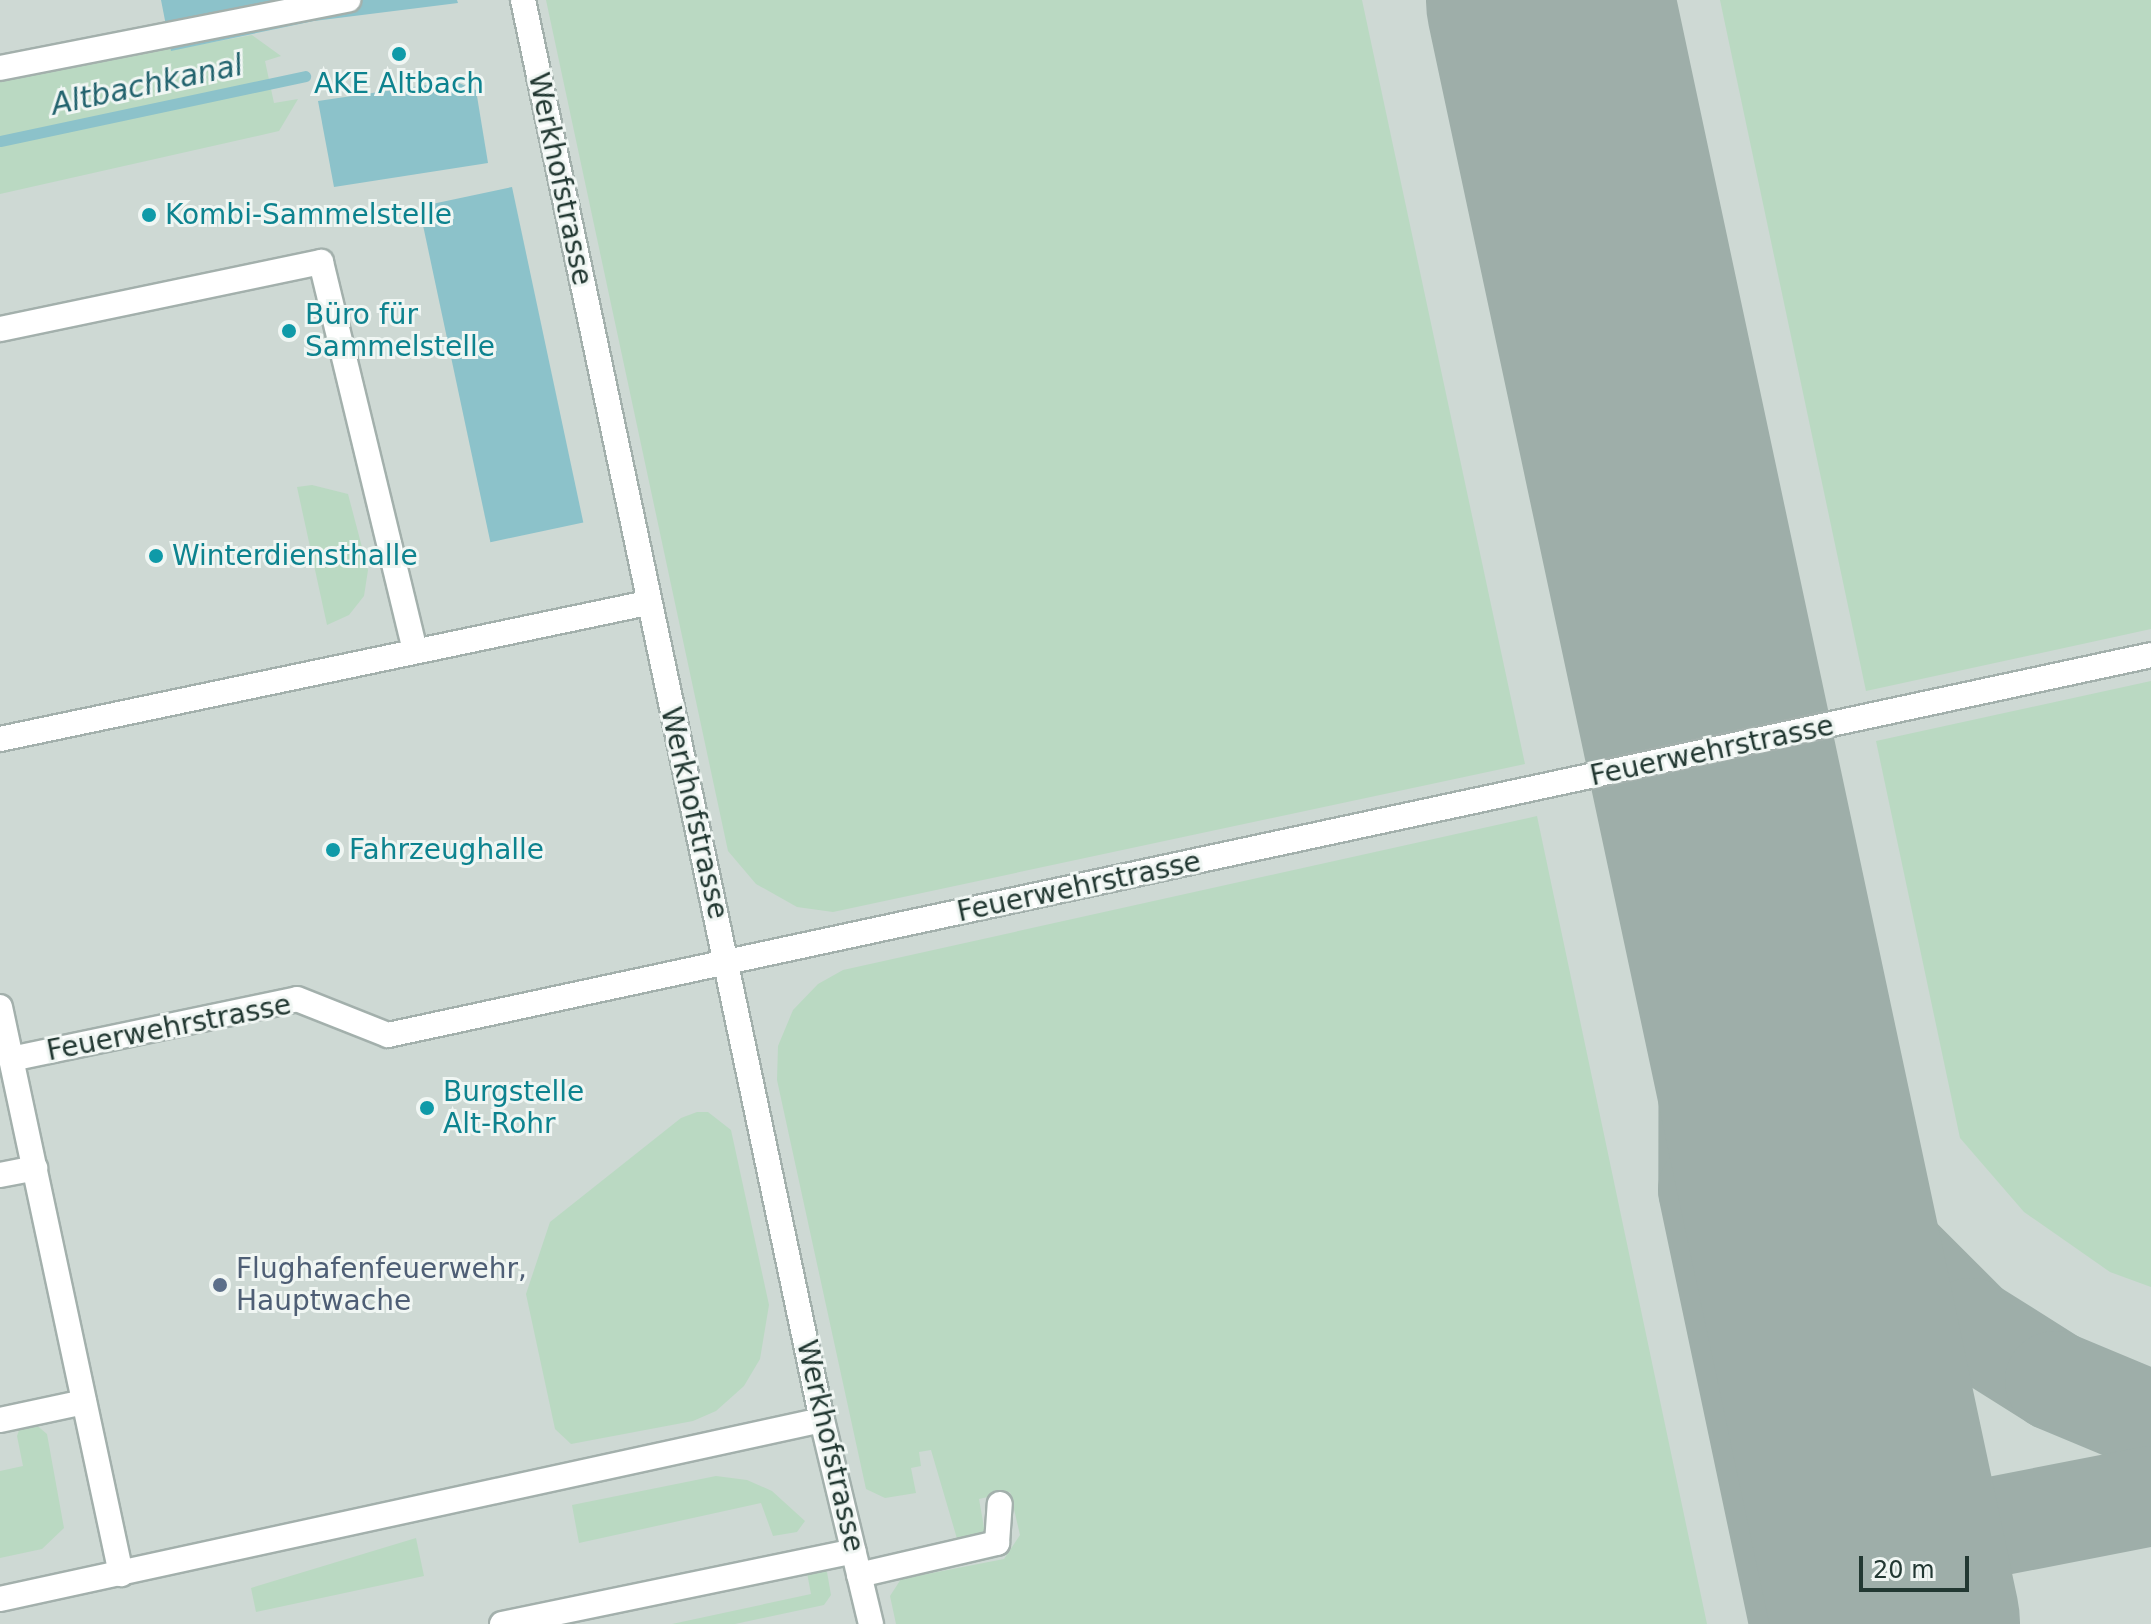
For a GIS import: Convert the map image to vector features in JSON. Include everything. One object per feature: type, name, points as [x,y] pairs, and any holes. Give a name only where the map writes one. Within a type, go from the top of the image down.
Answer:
[{"type":"lane","points":[[0,68],[348,0]]},
{"type":"lane","name":"Werkhofstrasse","points":[[523,0],[647,603],[728,963],[822,1420],[871,1624]]},
{"type":"lane","points":[[0,329],[321,262],[415,650]]},
{"type":"lane","points":[[0,739],[647,603]]},
{"type":"lane","name":"Feuerwehrstrasse","points":[[11,1059],[297,999],[388,1035],[2151,655]]},
{"type":"lane","points":[[0,1007],[121,1574]]},
{"type":"lane","points":[[0,1175],[35,1168]]},
{"type":"lane","points":[[0,1420],[84,1402]]},
{"type":"lane","points":[[0,1599],[822,1420]]},
{"type":"lane","points":[[859,1575],[997,1543],[1000,1504]]},
{"type":"lane","points":[[502,1624],[853,1551]]},
{"type":"shaded area","points":[[0,0],[2151,0],[2151,1624],[0,1624]]},
{"type":"green space","points":[[546,0],[1362,0],[1525,764],[833,912],[797,907],[756,884],[728,851]]},
{"type":"green space","points":[[1720,0],[2151,0],[2151,629],[1866,691]]},
{"type":"green space","points":[[252,35],[281,56],[265,61],[274,103],[298,99],[279,131],[0,194],[0,81],[169,44],[171,50]]},
{"type":"green space","points":[[312,485],[348,494],[368,570],[364,596],[349,615],[327,625],[297,487]]},
{"type":"green space","points":[[2151,681],[2151,1287],[2110,1272],[2024,1212],[1960,1138],[1876,741]]},
{"type":"green space","points":[[1537,816],[1707,1624],[896,1624],[890,1596],[901,1579],[1004,1559],[1020,1535],[1010,1492],[979,1499],[985,1533],[958,1542],[931,1450],[919,1452],[921,1466],[911,1468],[916,1493],[885,1498],[866,1489],[777,1080],[778,1046],[793,1010],[818,984],[843,970]]},
{"type":"green space","points":[[708,1112],[731,1130],[769,1305],[760,1359],[744,1386],[716,1411],[693,1421],[571,1444],[555,1429],[526,1294],[550,1222],[681,1118]]},
{"type":"green space","points":[[34,1423],[47,1434],[64,1528],[42,1549],[0,1558],[0,1471],[23,1466],[17,1436],[21,1425]]},
{"type":"green space","points":[[716,1476],[747,1480],[772,1491],[805,1521],[797,1532],[773,1536],[761,1503],[579,1543],[572,1505]]},
{"type":"green space","points":[[416,1538],[424,1576],[256,1612],[251,1588]]},
{"type":"green space","points":[[805,1562],[827,1572],[831,1595],[824,1605],[735,1624],[672,1624],[811,1594]]},
{"type":"water","points":[[161,0],[457,0],[458,3],[314,21],[171,51]]},
{"type":"water","points":[[454,81],[476,90],[488,163],[334,187],[318,101]]},
{"type":"water","points":[[512,187],[583,523],[490,542],[419,207]]},
{"type":"waterway","name":"Altbachkanal","points":[[0,141],[305,76]]},
{"type":"taxiway","points":[[1701,711],[1709,793],[1708,1190],[1797,1613]]},
{"type":"taxiway","points":[[1755,957],[1792,1096],[1832,1176],[1860,1217],[1971,1328],[2055,1381],[2151,1421]]},
{"type":"taxiway","points":[[1879,1549],[2151,1496]]},
{"type":"runway","points":[[1550,0],[1896,1624]]},
{"type":"place","name":"AKE Altbach","points":[[399,54]]},
{"type":"place","name":"Kombi-Sammelstelle","points":[[149,215]]},
{"type":"place","name":"Büro für Sammelstelle","points":[[289,331]]},
{"type":"place","name":"Winterdiensthalle","points":[[156,556]]},
{"type":"place","name":"Fahrzeughalle","points":[[333,850]]},
{"type":"place","name":"Burgstelle Alt-Rohr","points":[[427,1108]]},
{"type":"place","name":"Flughafenfeuerwehr, Hauptwache","points":[[220,1285]]}]
